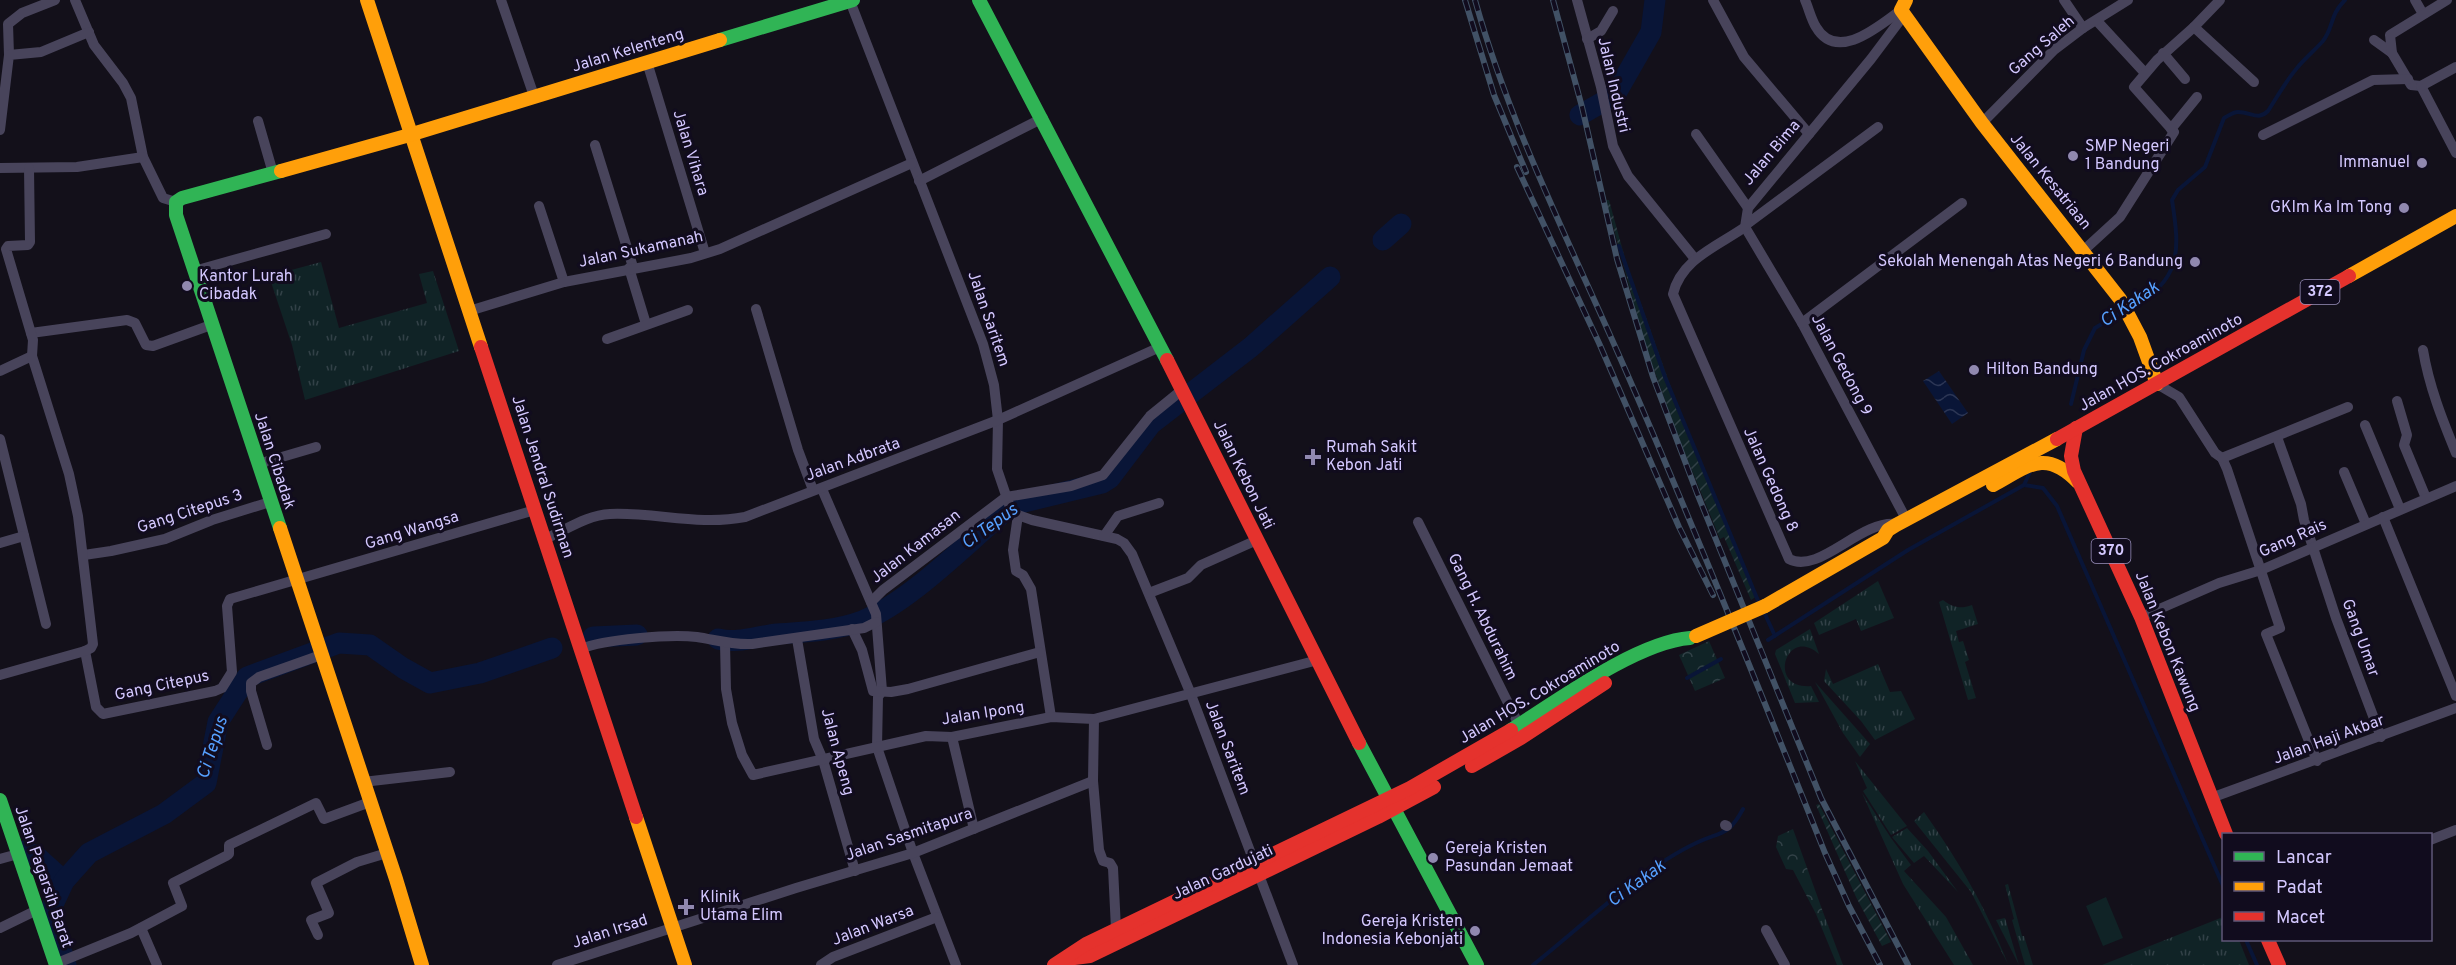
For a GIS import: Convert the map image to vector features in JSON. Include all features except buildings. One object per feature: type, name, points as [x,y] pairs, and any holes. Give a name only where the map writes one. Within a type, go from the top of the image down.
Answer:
[{"type":"main road","name":"Jalan Jendral Sudirman","points":[[367,0],[685,965]]},
{"type":"main road","name":"Jalan Kebon Jati","points":[[980,0],[1195,413],[1373,771],[1477,965]]},
{"type":"main road","name":"Jalan Kelenteng","points":[[412,135],[851,1]]},
{"type":"main road","name":"Jalan Kesatriaan","points":[[1904,8],[1982,123],[2084,250],[2120,299],[2128,312],[2157,384]]},
{"type":"main road","points":[[176,202],[182,198],[412,135]]},
{"type":"main road","name":"Jalan Cibadak","points":[[176,202],[176,215],[194,271],[422,965]]},
{"type":"main road","name":"Jalan HOS. Cokroaminoto","points":[[1413,793],[1519,725],[1678,648],[1693,637],[1765,606],[1883,538],[1888,530],[1901,522],[2157,384],[2456,216]]},
{"type":"main road","name":"Jalan Kebon Kawung","points":[[2076,428],[2071,456],[2080,485],[2141,617],[2226,833]]},
{"type":"main road","name":"Jalan HOS. Cokroaminoto","points":[[1883,538],[1897,537],[2045,461],[2070,472],[2080,485]]},
{"type":"main road","name":"Jalan HOS. Cokroaminoto","points":[[1390,804],[1499,751],[1559,706]]},
{"type":"main road","points":[[1373,771],[1389,783],[1413,793],[1406,821],[1411,839]]},
{"type":"main road","name":"Jalan Pagarsih Barat","points":[[0,800],[37,910],[62,962]]},
{"type":"main road","name":"Jalan Gardujati","points":[[1059,962],[1090,955],[1390,804]]},
{"type":"main road","name":"Jalan Gardujati","points":[[1090,955],[1116,929],[1257,869]]},
{"type":"main road","points":[[2269,941],[2279,965]]},
{"type":"street","points":[[0,130],[9,55],[4,23],[55,0]]},
{"type":"street","points":[[75,0],[94,45],[123,83],[131,98],[143,157],[163,198],[176,202]]},
{"type":"street","points":[[501,0],[534,96]]},
{"type":"street","name":"Jalan Industri","points":[[1576,0],[1601,87],[1612,144],[1628,176],[1695,259]]},
{"type":"street","points":[[1713,0],[1744,57],[1809,134]]},
{"type":"street","points":[[1805,0],[1816,27],[1835,43],[1856,39],[1904,8]]},
{"type":"street","points":[[2064,0],[2083,28]]},
{"type":"street","name":"Gang Saleh","points":[[1982,123],[2054,50],[2083,28],[2128,0]]},
{"type":"street","points":[[2084,250],[2120,217],[2174,132],[2134,87],[2163,54],[2220,0]]},
{"type":"street","points":[[2415,0],[2423,14]]},
{"type":"street","points":[[2392,53],[2390,35],[2447,0]]},
{"type":"street","name":"Jalan Saritem","points":[[851,1],[983,344],[994,385],[998,420],[997,469],[1011,506],[1124,543],[1132,554],[1190,692],[1293,965]]},
{"type":"street","name":"Jalan Bima","points":[[1746,226],[1748,207],[1809,134],[1904,8]]},
{"type":"street","points":[[1587,39],[1601,31],[1613,10]]},
{"type":"street","points":[[2097,21],[2145,73]]},
{"type":"street","points":[[2194,27],[2254,82]]},
{"type":"street","points":[[9,55],[41,52],[88,32]]},
{"type":"street","points":[[2374,40],[2392,53],[2410,85],[2421,86],[2456,67]]},
{"type":"street","points":[[2163,54],[2185,79]]},
{"type":"street","name":"Jalan Vihara","points":[[647,62],[705,253]]},
{"type":"street","points":[[2264,135],[2373,80],[2408,79]]},
{"type":"street","points":[[2421,86],[2456,153]]},
{"type":"street","points":[[2171,129],[2197,97]]},
{"type":"street","points":[[919,182],[1043,118]]},
{"type":"street","points":[[258,121],[273,173]]},
{"type":"street","points":[[1695,259],[1746,226],[1878,127]]},
{"type":"street","points":[[1696,134],[1748,207]]},
{"type":"street","points":[[595,146],[646,324]]},
{"type":"street","points":[[0,168],[77,167],[143,157]]},
{"type":"street","name":"Jalan Sukamanah","points":[[469,311],[564,282],[691,258],[776,225],[912,163]]},
{"type":"street","points":[[0,675],[85,651],[93,644],[84,555],[69,474],[32,356],[34,346],[31,333],[6,249],[8,246],[28,245],[30,242],[29,168]]},
{"type":"street","points":[[1802,323],[1962,203]]},
{"type":"street","points":[[539,206],[564,282]]},
{"type":"street","name":"Jalan Gedong 9","points":[[1746,226],[1802,323],[1901,522]]},
{"type":"street","points":[[194,271],[326,234]]},
{"type":"street","name":"Jalan Gedong 8","points":[[1695,259],[1675,284],[1672,294],[1790,560],[1796,563],[1811,561],[1873,528],[1887,523],[1901,522]]},
{"type":"street","points":[[756,309],[798,450],[874,611],[882,691],[878,697],[877,747],[913,853],[956,965]]},
{"type":"street","points":[[607,339],[688,310]]},
{"type":"street","points":[[31,333],[127,320],[135,323],[146,345],[153,346],[212,325]]},
{"type":"street","name":"Jalan Adbrata","points":[[545,539],[586,520],[610,514],[721,522],[745,518],[998,420],[1160,347]]},
{"type":"street","points":[[2423,350],[2426,370],[2438,408],[2455,447]]},
{"type":"street","points":[[0,371],[32,356]]},
{"type":"street","points":[[2157,384],[2179,397],[2215,453],[2222,458],[2280,628],[2266,634],[2317,761]]},
{"type":"street","name":"Jalan Kamasan","points":[[579,643],[681,637],[752,644],[864,628],[883,590],[1011,506],[1103,475],[1150,416],[1183,392]]},
{"type":"street","points":[[2397,401],[2407,435],[2404,445],[2426,498]]},
{"type":"street","points":[[2222,458],[2348,407]]},
{"type":"street","points":[[2365,425],[2400,509]]},
{"type":"street","name":"Gang Umar","points":[[2277,437],[2301,504],[2336,618],[2381,737]]},
{"type":"street","points":[[0,439],[46,624]]},
{"type":"street","points":[[258,464],[316,447]]},
{"type":"street","points":[[2344,472],[2366,524]]},
{"type":"street","name":"Gang Rais","points":[[2141,617],[2219,583],[2261,570],[2313,549],[2456,486]]},
{"type":"street","name":"Gang Citepus 3","points":[[84,555],[165,539],[212,520],[270,502]]},
{"type":"street","points":[[1104,536],[1118,516],[1159,503]]},
{"type":"street","points":[[1011,506],[1016,571],[1023,575],[1031,589],[1051,717]]},
{"type":"street","name":"Gang Wangsa","points":[[297,581],[535,510]]},
{"type":"street","points":[[2382,517],[2456,696]]},
{"type":"street","name":"Gang H. Abdurahim","points":[[1418,522],[1519,725]]},
{"type":"street","points":[[0,543],[24,537]]},
{"type":"street","points":[[1149,593],[1188,578],[1201,565],[1257,540]]},
{"type":"street","name":"Gang Citepus","points":[[85,651],[96,708],[103,714],[215,691],[222,688],[232,672],[228,601],[297,581]]},
{"type":"street","points":[[852,629],[862,651],[873,691],[908,689],[1040,652]]},
{"type":"street","name":"Jalan Apeng","points":[[797,639],[814,739],[823,760],[855,871]]},
{"type":"street","name":"Jalan Ipong","points":[[725,643],[726,689],[732,723],[742,755],[752,775],[926,735],[951,737],[1051,717],[1094,718],[1318,660]]},
{"type":"street","points":[[267,745],[250,683],[319,651]]},
{"type":"street","name":"Jalan Haji Akbar","points":[[2211,798],[2317,761],[2456,708]]},
{"type":"street","points":[[1094,718],[1093,781],[1099,850],[1103,861],[1110,863],[1113,868],[1116,929]]},
{"type":"street","points":[[951,737],[974,829]]},
{"type":"street","points":[[363,782],[450,772]]},
{"type":"street","name":"Jalan Sasmitapura","points":[[673,928],[913,853],[1093,781]]},
{"type":"street","points":[[62,962],[141,928],[183,905],[173,883],[229,854],[229,845],[316,803],[324,819],[368,802]]},
{"type":"street","points":[[2432,839],[2456,830]]},
{"type":"street","points":[[318,935],[311,920],[329,913],[316,884],[357,862],[387,853]]},
{"type":"street","points":[[0,859],[18,854]]},
{"type":"street","points":[[0,928],[37,910]]},
{"type":"street","name":"Jalan Warsa","points":[[821,965],[833,957],[937,917]]},
{"type":"street","points":[[141,928],[157,965]]},
{"type":"street","name":"Jalan Irsad","points":[[563,964],[673,928]]},
{"type":"street","points":[[1766,930],[1785,965]]},
{"type":"green space","points":[[1606,200],[1609,200],[1626,262],[1679,410],[1757,596],[1751,600],[1724,537],[1720,539],[1680,441],[1645,345]]},
{"type":"green space","points":[[321,262],[339,328],[427,303],[419,274],[433,271],[459,351],[305,400],[292,345],[269,276]]},
{"type":"green space","points":[[1878,581],[1894,618],[1861,631],[1856,619],[1819,635],[1814,623]]},
{"type":"green space","points":[[1943,600],[1957,607],[1972,605],[1978,624],[1956,631],[1959,642],[1963,641],[1969,660],[1965,662],[1976,698],[1968,700],[1939,602]]},
{"type":"green space","points":[[1810,629],[1819,654],[1807,647],[1798,647],[1790,652],[1785,670],[1789,679],[1797,685],[1811,686],[1819,702],[1795,703],[1775,654],[1776,650]]},
{"type":"green space","points":[[1709,641],[1725,678],[1695,691],[1679,655]]},
{"type":"green space","points":[[1878,664],[1890,692],[1901,691],[1915,719],[1875,740],[1861,721],[1824,681],[1826,669],[1833,684]]},
{"type":"green space","points":[[1815,682],[1870,744],[1860,757],[1843,733]]},
{"type":"green space","points":[[1855,761],[1907,826],[1891,835],[1863,791],[1867,788]]},
{"type":"green space","points":[[1862,793],[1911,865],[1904,871],[1946,917],[1973,965],[1954,965],[1903,884]]},
{"type":"green space","points":[[1819,804],[1891,942],[1882,946],[1856,897],[1816,805]]},
{"type":"green space","points":[[1924,812],[1971,885],[2008,964],[1971,892],[1914,821]]},
{"type":"green space","points":[[1907,828],[1928,851],[1958,892],[1924,856],[1914,863],[1892,837]]},
{"type":"green space","points":[[1793,829],[1823,912],[1816,914],[1793,870],[1786,869],[1776,847],[1778,836]]},
{"type":"green space","points":[[2008,884],[2022,936],[2024,936],[2033,965],[2025,965],[2012,920],[2014,919],[2005,885]]},
{"type":"green space","points":[[2106,897],[2123,938],[2103,946],[2086,906]]},
{"type":"green space","points":[[1823,912],[1843,965],[1837,965],[1816,914]]},
{"type":"green space","points":[[2222,917],[2222,941],[2239,941],[2249,965],[2102,965]]},
{"type":"green space","points":[[2005,918],[2019,965],[1996,920]]},
{"type":"water","points":[[1939,371],[1968,413],[1952,424],[1923,381]]},
{"type":"waterway","name":"Ci Tepus","points":[[1580,115],[1615,95],[1651,32],[1655,0]]},
{"type":"waterway","name":"Ci Kakak","points":[[2130,308],[2160,287],[2174,263],[2176,235],[2172,200],[2178,190],[2205,167],[2224,118],[2236,112],[2258,116],[2268,111],[2293,73],[2323,41],[2336,11],[2345,0]]},
{"type":"waterway","name":"Ci Tepus","points":[[1383,240],[1401,224]]},
{"type":"waterway","points":[[1619,246],[1665,377],[1759,603]]},
{"type":"waterway","name":"Ci Tepus","points":[[718,639],[740,640],[841,627],[862,621],[880,613],[917,587],[1003,513],[1020,503],[1102,483],[1110,478],[1151,424],[1251,347],[1330,277]]},
{"type":"waterway","name":"Ci Kakak","points":[[2071,404],[2084,350],[2095,328],[2124,311]]},
{"type":"waterway","name":"Ci Kakak","points":[[1768,640],[1908,550],[2024,485],[2030,472]]},
{"type":"waterway","points":[[2024,485],[2043,488],[2057,506],[2222,883]]},
{"type":"waterway","points":[[1764,612],[1775,636]]},
{"type":"waterway","name":"Ci Tepus","points":[[593,637],[637,635]]},
{"type":"waterway","name":"Ci Tepus","points":[[66,965],[49,913],[64,881],[89,853],[164,814],[206,783],[218,722],[247,677],[339,643],[370,645],[430,683],[480,673],[552,648]]},
{"type":"waterway","name":"Ci Kakak","points":[[1687,678],[1721,659]]},
{"type":"waterway","name":"Ci Kakak","points":[[1533,965],[1612,899],[1654,868],[1675,854],[1728,829],[1743,809]]},
{"type":"waterway","points":[[23,851],[35,855],[64,881]]},
{"type":"waterway","points":[[2246,941],[2257,965]]},
{"type":"railway","points":[[1465,0],[1494,95],[1526,172]]},
{"type":"railway","points":[[1475,0],[1506,95],[1524,141],[1677,489],[1825,853],[1849,906],[1880,965]]},
{"type":"railway","points":[[1553,0],[1582,107],[1617,259],[1653,377],[1697,493],[1821,798],[1908,965]]},
{"type":"railway","points":[[1517,167],[1599,343],[1679,527],[1713,595]]},
{"type":"traffic: fast","points":[[720,40],[853,0]]},
{"type":"traffic: fast","points":[[979,0],[1167,360]]},
{"type":"traffic: fast","points":[[280,528],[176,215],[176,202],[182,198],[281,171]]},
{"type":"traffic: fast","points":[[1511,730],[1622,661],[1669,642],[1690,638]]},
{"type":"traffic: fast","points":[[1359,743],[1477,965]]},
{"type":"traffic: fast","points":[[0,800],[56,965]]},
{"type":"traffic: slow","points":[[367,0],[481,347]]},
{"type":"traffic: slow","points":[[1906,0],[1901,10],[1982,123],[2120,299],[2140,337],[2157,384]]},
{"type":"traffic: slow","points":[[281,171],[406,136],[720,40]]},
{"type":"traffic: slow","points":[[2349,276],[2456,216]]},
{"type":"traffic: slow","points":[[1765,606],[1883,538],[1888,530],[1896,525],[2057,439]]},
{"type":"traffic: slow","points":[[1993,485],[2027,467],[2046,463],[2056,465],[2078,482]]},
{"type":"traffic: slow","points":[[280,528],[396,879],[422,965]]},
{"type":"traffic: slow","points":[[1696,636],[1765,606]]},
{"type":"traffic: slow","points":[[636,817],[685,965]]},
{"type":"traffic: jam","points":[[2057,439],[2349,276]]},
{"type":"traffic: jam","points":[[481,347],[636,817]]},
{"type":"traffic: jam","points":[[1167,360],[1359,743]]},
{"type":"traffic: jam","points":[[2076,428],[2071,456],[2074,471],[2141,617],[2226,833]]},
{"type":"traffic: jam","points":[[1472,766],[1521,738],[1605,683]]},
{"type":"traffic: jam","points":[[1054,965],[1086,944],[1410,788],[1511,730]]},
{"type":"traffic: jam","points":[[1067,959],[1090,956],[1378,817],[1434,787]]},
{"type":"traffic: jam","points":[[2268,941],[2279,965]]},
{"type":"place","name":"SMP Negeri 1 Bandung","points":[[2073,156]]},
{"type":"place","name":"Immanuel","points":[[2422,163]]},
{"type":"place","name":"GKIm Ka Im Tong","points":[[2404,208]]},
{"type":"place","name":"Sekolah Menengah Atas Negeri 6 Bandung","points":[[2195,262]]},
{"type":"place","name":"Kantor Lurah Cibadak","points":[[187,286]]},
{"type":"place","name":"Hilton Bandung","points":[[1974,370]]},
{"type":"place","name":"Rumah Sakit Kebon Jati","points":[[1313,457]]},
{"type":"place","name":"Gereja Kristen Pasundan Jemaat","points":[[1433,858]]},
{"type":"place","name":"Klinik Utama Elim","points":[[686,907]]},
{"type":"place","name":"Gereja Kristen Indonesia Kebonjati","points":[[1475,931]]}]
